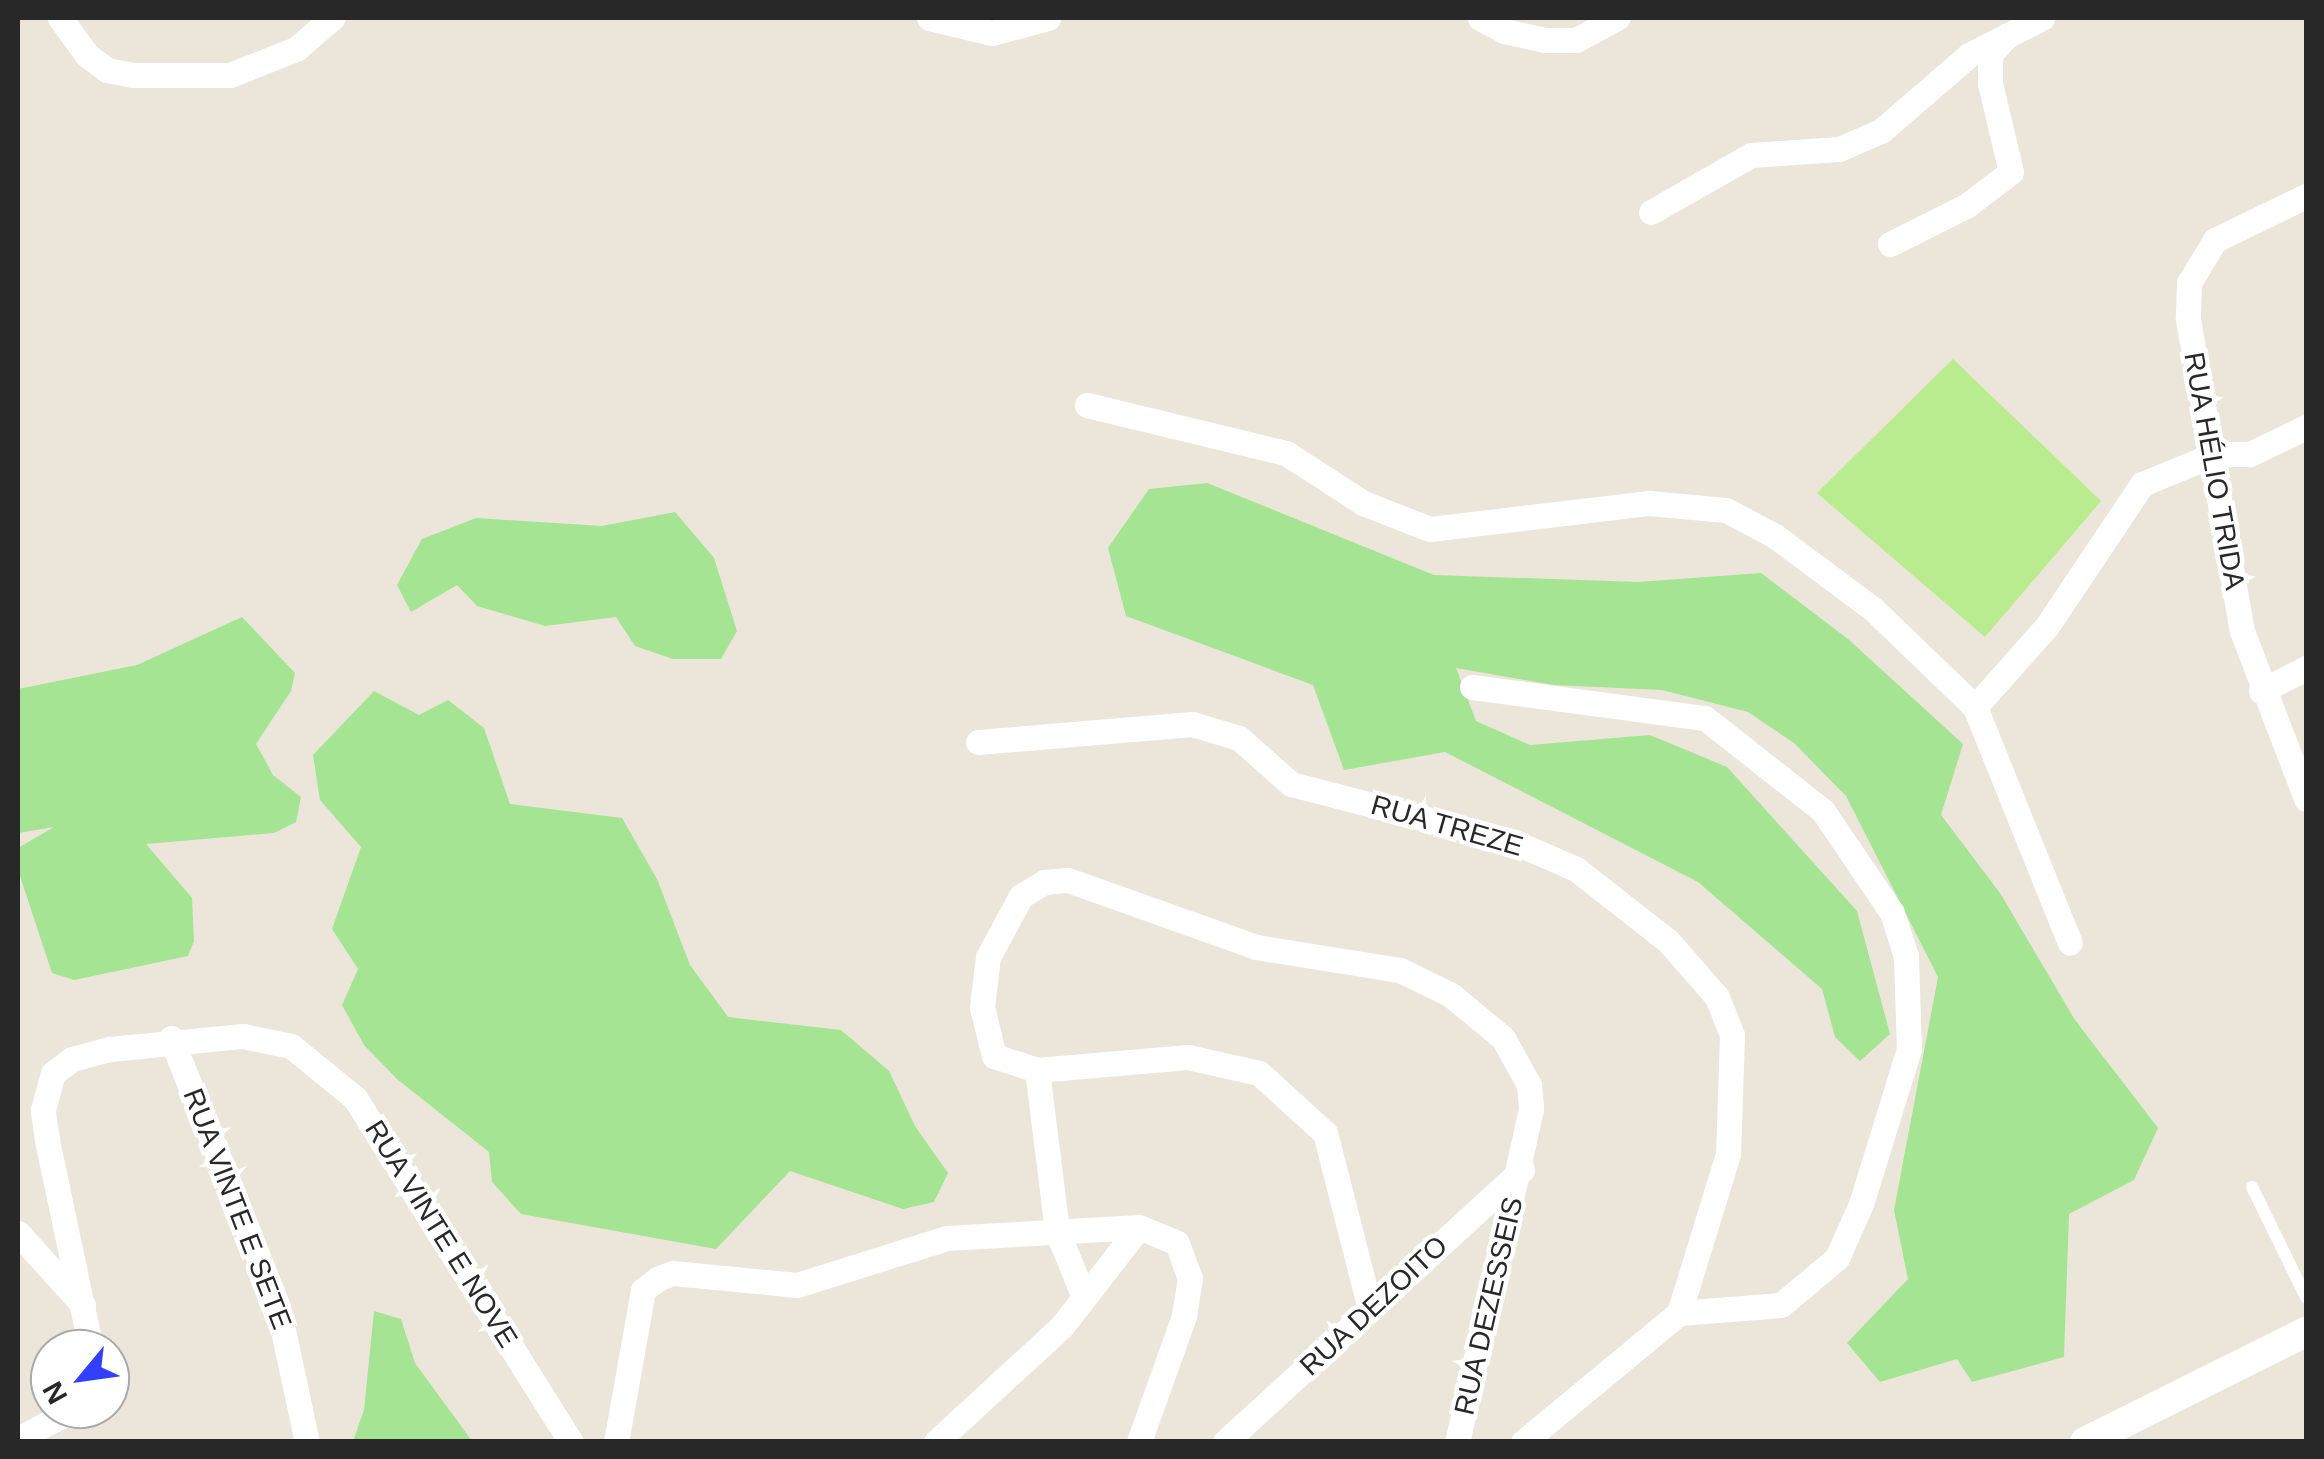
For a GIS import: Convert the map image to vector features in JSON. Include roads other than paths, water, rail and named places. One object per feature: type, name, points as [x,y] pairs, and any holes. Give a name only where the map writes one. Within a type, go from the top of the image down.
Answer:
[{"type":"street","points":[[60,18],[88,54],[108,70],[132,75],[230,74],[296,50],[332,18]]},
{"type":"street","points":[[929,18],[992,33],[1048,18]]},
{"type":"street","points":[[1480,18],[1504,31],[1576,40],[1617,18]]},
{"type":"street","points":[[1651,212],[1751,156],[1839,149],[1881,131],[1969,55],[2042,18]]},
{"type":"street","points":[[1890,244],[1966,206],[2011,172],[1990,83],[1990,54],[2008,34]]},
{"type":"street","name":"RUA HÉLIO TRIDA","points":[[2306,196],[2215,240],[2189,283],[2188,319],[2215,454],[2242,631],[2261,691],[2306,799]]},
{"type":"street","points":[[1088,405],[1286,453],[1363,503],[1430,529],[1649,503],[1726,510],[1824,569],[1975,707],[2070,943]]},
{"type":"street","points":[[1975,707],[2089,570],[2129,496],[2160,473],[2215,454],[2250,454],[2306,427]]},
{"type":"street","points":[[2261,691],[2306,668]]},
{"type":"street","points":[[1472,686],[1705,718],[1823,811],[1892,912],[1906,956],[1909,1048],[1861,1204],[1837,1258],[1781,1305],[1679,1313],[1522,1442]]},
{"type":"street","name":"RUA TREZE","points":[[978,742],[1192,724],[1239,738],[1291,784],[1512,841],[1576,870],[1668,941],[1716,996],[1732,1035],[1733,1068],[1728,1154],[1679,1313]]},
{"type":"street","name":"RUA DEZESSEIS","points":[[1037,1070],[1011,1064],[986,1045],[988,957],[1021,896],[1044,882],[1068,880],[1256,947],[1386,966],[1451,995],[1503,1038],[1529,1085],[1522,1170],[1457,1442]]},
{"type":"street","name":"RUA VINTE E NOVE","points":[[88,1329],[47,1140],[44,1096],[53,1073],[72,1058],[171,1038],[243,1036],[291,1046],[355,1098],[571,1442]]},
{"type":"street","name":"RUA VINTE E SETE","points":[[171,1038],[278,1307],[307,1442]]},
{"type":"street","points":[[1084,1298],[1057,1232],[1037,1070],[1144,1056],[1224,1061],[1259,1073],[1310,1112],[1331,1148],[1370,1310]]},
{"type":"street","name":"RUA DEZOITO","points":[[1225,1442],[1522,1170]]},
{"type":"street","points":[[936,1442],[1062,1326],[1139,1227]]},
{"type":"street","points":[[616,1442],[643,1290],[673,1273],[797,1285],[947,1238],[1139,1227],[1177,1242],[1190,1278],[1184,1316],[1139,1442]]},
{"type":"street","points":[[18,1233],[86,1308]]},
{"type":"street","points":[[2085,1442],[2306,1332]]},
{"type":"lane","points":[[2252,1186],[2306,1297]]}]
